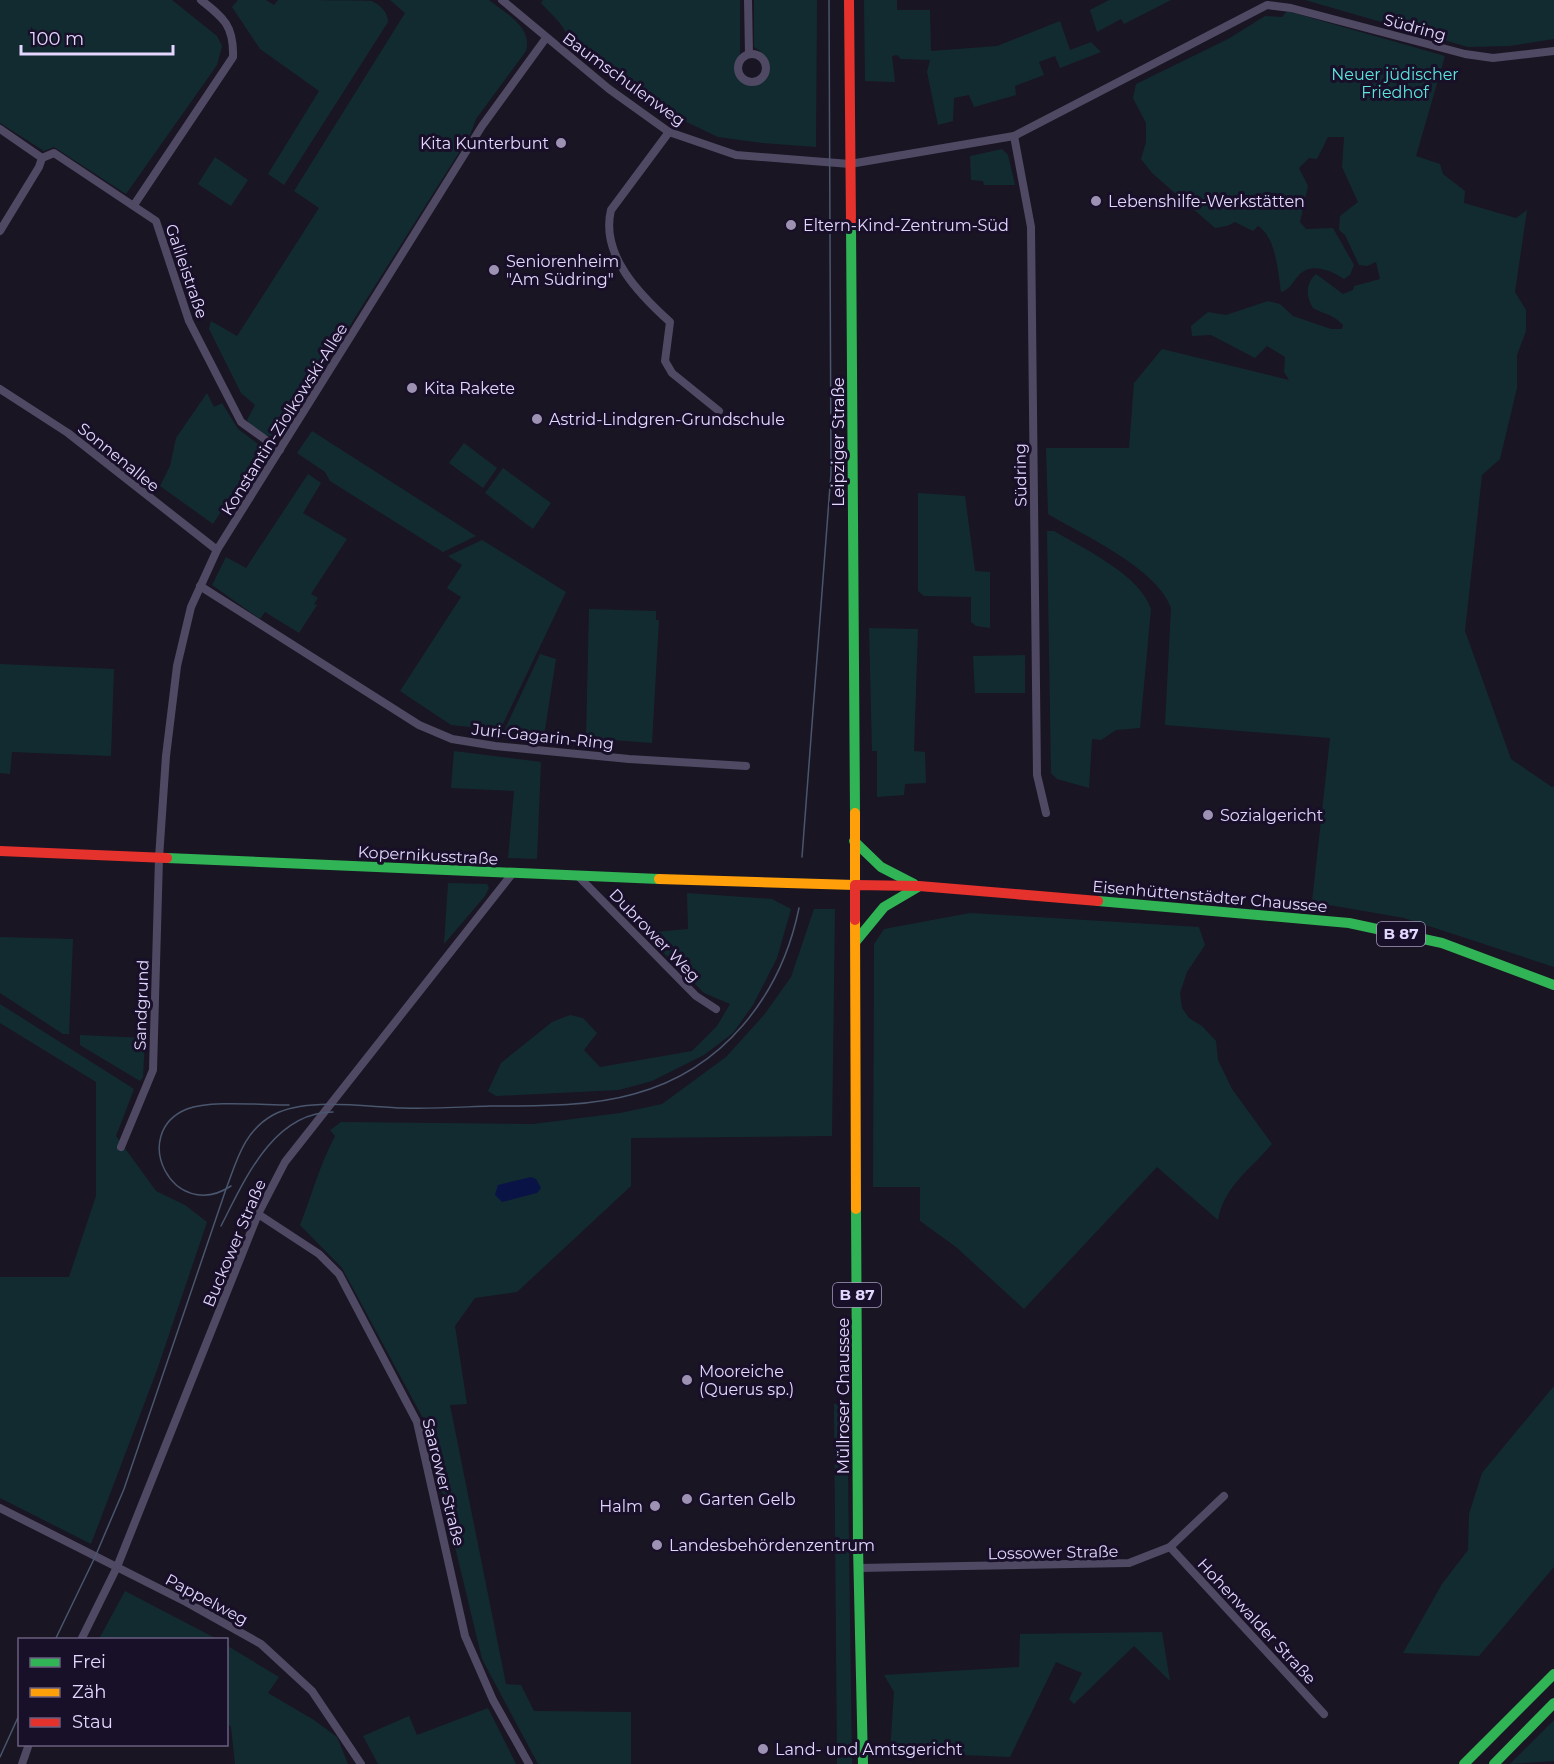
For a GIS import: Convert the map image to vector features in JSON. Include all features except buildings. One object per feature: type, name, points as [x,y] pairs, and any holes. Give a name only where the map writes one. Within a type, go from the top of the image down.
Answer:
[{"type":"main road","name":"Leipziger Straße","points":[[849,0],[855,885]]},
{"type":"main road","points":[[854,841],[867,856],[897,879],[919,886]]},
{"type":"main road","name":"Kopernikusstraße","points":[[0,851],[512,874],[855,885]]},
{"type":"main road","name":"Eisenhüttenstädter Chaussee","points":[[855,885],[919,886],[1349,923],[1442,943],[1554,985]]},
{"type":"main road","name":"Müllroser Chaussee","points":[[855,885],[859,1568],[863,1764]]},
{"type":"main road","points":[[856,941],[884,907],[919,886]]},
{"type":"main road","points":[[1526,1702],[1554,1669]]},
{"type":"main road","points":[[1464,1764],[1554,1674]]},
{"type":"main road","points":[[1494,1764],[1554,1703]]},
{"type":"street","points":[[134,205],[233,57],[234,45],[229,24],[201,0]]},
{"type":"street","name":"Baumschulenweg","points":[[502,0],[609,88],[669,132],[736,155],[850,164]]},
{"type":"street","points":[[748,0],[749,54]]},
{"type":"street","name":"Südring","points":[[850,164],[1014,136],[1264,3],[1465,54],[1493,58],[1554,51]]},
{"type":"street","name":"Konstantin-Ziolkowski-Allee","points":[[159,858],[166,756],[177,666],[191,608],[200,586],[217,550],[482,126],[546,38]]},
{"type":"street","name":"Galileistraße","points":[[0,129],[42,158],[54,153],[146,212],[160,227],[189,321],[241,422],[280,450]]},
{"type":"street","points":[[669,132],[611,210],[608,224],[610,239],[633,283],[647,302],[670,322],[667,366],[672,373],[719,411]]},
{"type":"street","name":"Südring","points":[[1014,136],[1031,227],[1037,775],[1046,813]]},
{"type":"street","points":[[0,231],[39,167],[42,158]]},
{"type":"street","name":"Sonnenallee","points":[[0,389],[68,433],[217,550]]},
{"type":"street","name":"Juri-Gagarin-Ring","points":[[200,586],[419,725],[452,739],[560,754],[746,766]]},
{"type":"street","name":"Sandgrund","points":[[121,1147],[150,1083],[153,1070],[159,858]]},
{"type":"street","name":"Buckower Straße","points":[[82,1638],[117,1568],[258,1214],[285,1162],[512,874]]},
{"type":"street","name":"Dubrower Weg","points":[[578,876],[696,996],[716,1009]]},
{"type":"street","name":"Saarower Straße","points":[[258,1214],[319,1254],[339,1274],[417,1422],[465,1636],[489,1690],[529,1764]]},
{"type":"street","name":"Lossower Straße","points":[[859,1568],[1120,1564],[1139,1560],[1170,1547],[1224,1496]]},
{"type":"street","name":"Pappelweg","points":[[0,1508],[261,1644],[312,1691],[361,1764]]},
{"type":"street","name":"Hohenwalder Straße","points":[[1170,1547],[1324,1714]]},
{"type":"street","points":[[22,1764],[28,1746]]},
{"type":"green space","points":[[0,0],[172,0],[217,36],[222,46],[217,65],[126,194],[54,147],[44,151],[0,123]]},
{"type":"green space","points":[[238,0],[266,0],[274,5],[278,0],[372,1],[383,9],[388,18],[388,22],[284,185],[268,174],[319,91],[260,49],[232,7]]},
{"type":"green space","points":[[390,0],[489,0],[522,28],[527,42],[526,51],[476,119],[470,135],[281,435],[266,435],[253,428],[247,420],[255,405],[241,393],[209,329],[211,321],[237,336],[319,208],[294,191],[405,13]]},
{"type":"green space","points":[[543,0],[740,0],[740,53],[736,64],[736,75],[745,83],[753,86],[764,77],[768,66],[765,56],[754,47],[754,0],[817,0],[816,147],[718,137],[678,118],[630,92],[577,48],[559,22],[541,3]]},
{"type":"green space","points":[[864,0],[897,0],[897,10],[930,10],[931,51],[997,46],[1060,21],[1070,50],[1091,42],[1101,52],[1060,68],[1055,56],[1039,62],[1044,75],[1015,86],[1016,95],[974,107],[969,95],[954,98],[953,121],[938,125],[927,72],[930,60],[901,59],[897,55],[892,56],[895,82],[865,81]]},
{"type":"green space","points":[[1109,0],[1171,0],[1124,24],[1121,19],[1097,32],[1090,10]]},
{"type":"green space","points":[[1305,0],[1554,0],[1554,39],[1510,46],[1468,47]]},
{"type":"green space","name":"Neuer jüdischer Friedhof","points":[[1287,11],[1445,56],[1416,156],[1440,164],[1443,174],[1465,191],[1464,203],[1516,218],[1527,210],[1515,292],[1526,310],[1526,331],[1517,355],[1517,388],[1500,459],[1482,475],[1465,631],[1511,759],[1552,787],[1554,786],[1554,967],[1404,918],[1312,902],[1330,738],[1165,725],[1171,608],[1163,593],[1135,566],[1099,542],[1048,514],[1046,448],[1129,448],[1134,383],[1162,349],[1289,380],[1284,372],[1285,357],[1267,346],[1255,358],[1211,335],[1192,336],[1191,326],[1208,312],[1226,315],[1268,301],[1280,304],[1293,316],[1331,329],[1342,329],[1343,325],[1335,318],[1313,308],[1308,291],[1312,278],[1316,274],[1343,294],[1353,290],[1354,286],[1380,279],[1376,262],[1367,266],[1359,265],[1345,235],[1339,230],[1340,216],[1358,202],[1342,167],[1344,137],[1328,137],[1317,159],[1309,158],[1299,168],[1308,186],[1300,222],[1306,229],[1333,228],[1354,265],[1350,275],[1344,279],[1327,270],[1309,269],[1281,292],[1275,256],[1264,231],[1258,226],[1253,231],[1235,222],[1215,228],[1152,173],[1141,159],[1146,142],[1146,123],[1133,98],[1136,84],[1228,39],[1265,16],[1282,17]]},
{"type":"green space","points":[[1002,149],[1008,155],[1015,185],[984,185],[983,181],[971,180],[970,156]]},
{"type":"green space","points":[[215,157],[248,180],[231,206],[198,184]]},
{"type":"green space","points":[[207,393],[214,407],[222,403],[238,429],[262,447],[213,524],[160,486],[170,466],[176,438]]},
{"type":"green space","points":[[312,431],[476,536],[443,552],[330,481],[325,472],[297,453]]},
{"type":"green space","points":[[464,443],[497,468],[483,488],[449,463]]},
{"type":"green space","points":[[503,468],[551,503],[533,529],[485,493]]},
{"type":"green space","points":[[308,474],[321,483],[303,513],[347,539],[311,594],[318,598],[314,604],[317,605],[299,633],[265,612],[260,619],[212,585],[226,557],[246,568]]},
{"type":"green space","points":[[918,493],[965,496],[975,571],[990,572],[990,628],[976,626],[971,622],[971,597],[924,596],[918,591]]},
{"type":"green space","points":[[1047,531],[1054,531],[1095,554],[1123,574],[1145,596],[1151,609],[1140,728],[1116,730],[1101,740],[1092,739],[1089,788],[1057,779],[1051,773]]},
{"type":"green space","points":[[482,540],[566,592],[500,730],[451,725],[400,691],[461,597],[447,588],[462,565],[448,556]]},
{"type":"green space","points":[[589,609],[656,611],[656,620],[659,620],[652,743],[586,738]]},
{"type":"green space","points":[[869,628],[918,629],[914,751],[925,752],[926,783],[905,784],[904,795],[877,797],[877,751],[872,751]]},
{"type":"green space","points":[[540,654],[556,659],[544,736],[504,731]]},
{"type":"green space","points":[[1025,655],[1025,693],[975,693],[973,656]]},
{"type":"green space","points":[[0,664],[114,669],[111,756],[12,752],[10,774],[0,773]]},
{"type":"green space","points":[[454,751],[541,762],[537,859],[508,858],[514,791],[451,788]]},
{"type":"green space","points":[[448,883],[487,884],[489,888],[485,896],[444,944]]},
{"type":"green space","points":[[687,893],[772,899],[791,909],[777,958],[753,1005],[733,1033],[704,1055],[652,1081],[619,1090],[496,1096],[488,1091],[501,1063],[552,1022],[570,1015],[583,1018],[597,1033],[584,1050],[600,1067],[692,1051],[717,1026],[730,1004],[704,993],[644,933],[688,929]]},
{"type":"green space","points":[[814,909],[835,909],[832,1136],[631,1138],[631,1186],[517,1292],[475,1298],[455,1326],[467,1404],[450,1405],[506,1684],[521,1685],[534,1711],[631,1712],[631,1764],[538,1764],[482,1659],[425,1422],[342,1268],[300,1225],[320,1169],[335,1136],[330,1130],[341,1122],[533,1124],[620,1113],[662,1104],[726,1057],[764,1015],[791,977]]},
{"type":"green space","points":[[970,913],[1199,927],[1205,945],[1187,972],[1180,993],[1182,1008],[1189,1018],[1202,1026],[1216,1041],[1218,1060],[1232,1089],[1272,1144],[1232,1188],[1221,1208],[1218,1220],[1157,1167],[1024,1309],[956,1247],[920,1221],[920,1187],[873,1187],[874,944],[884,929]]},
{"type":"green space","points":[[0,937],[73,939],[69,1034],[63,1034],[0,993]]},
{"type":"green space","points":[[0,1004],[134,1089],[116,1136],[156,1191],[185,1205],[207,1222],[157,1370],[91,1544],[0,1498],[0,1277],[69,1277],[96,1196],[96,1082],[0,1023]]},
{"type":"green space","points":[[80,1035],[145,1038],[143,1077],[140,1081],[80,1045]]},
{"type":"green space","points":[[1554,1386],[1554,1567],[1479,1656],[1403,1653],[1442,1584],[1468,1550],[1469,1514],[1482,1473]]},
{"type":"green space","points":[[834,1404],[847,1405],[852,1764],[837,1764]]},
{"type":"green space","points":[[125,1591],[215,1638],[100,1638]]},
{"type":"green space","points":[[1162,1632],[1170,1681],[1134,1646],[1074,1704],[1069,1699],[1082,1673],[1056,1662],[1010,1757],[890,1752],[894,1692],[884,1675],[1019,1667],[1020,1634]]},
{"type":"green space","points":[[228,1646],[279,1677],[268,1693],[314,1720],[337,1737],[348,1764],[235,1764],[231,1727],[228,1724]]},
{"type":"green space","points":[[488,1708],[516,1764],[378,1764],[363,1736],[409,1716],[417,1735]]},
{"type":"green space","points":[[1554,1720],[1554,1761],[1510,1764]]},
{"type":"shaded area","points":[[531,1177],[536,1179],[541,1188],[537,1193],[502,1202],[495,1195],[498,1185]]},
{"type":"tram line","points":[[802,857],[831,473],[829,0]]},
{"type":"tram line","points":[[56,1638],[95,1557],[124,1489],[226,1189],[238,1157],[255,1129],[273,1115],[302,1106],[336,1104],[425,1108],[562,1105],[617,1098],[666,1083],[695,1067],[721,1048],[743,1025],[762,999],[778,971],[799,908]]},
{"type":"tram line","points":[[231,1186],[210,1195],[191,1193],[176,1185],[165,1171],[160,1154],[161,1136],[170,1121],[187,1109],[197,1106],[289,1105]]},
{"type":"tram line","points":[[221,1226],[251,1170],[277,1136],[293,1123],[312,1115],[333,1112]]},
{"type":"tram line","points":[[0,1757],[18,1717]]},
{"type":"traffic: fast","points":[[851,223],[855,813]]},
{"type":"traffic: fast","points":[[854,841],[881,867],[914,884]]},
{"type":"traffic: fast","points":[[167,858],[659,879]]},
{"type":"traffic: fast","points":[[856,941],[884,907],[918,887]]},
{"type":"traffic: fast","points":[[1098,901],[1349,923],[1442,943],[1554,985]]},
{"type":"traffic: fast","points":[[856,1209],[858,1547],[863,1764]]},
{"type":"traffic: fast","points":[[1464,1764],[1554,1674]]},
{"type":"traffic: fast","points":[[1494,1764],[1554,1703]]},
{"type":"traffic: slow","points":[[659,879],[855,885],[855,813]]},
{"type":"traffic: slow","points":[[855,920],[856,1209]]},
{"type":"traffic: jam","points":[[849,0],[851,223]]},
{"type":"traffic: jam","points":[[0,851],[167,858]]},
{"type":"traffic: jam","points":[[855,920],[855,885],[919,886],[1098,901]]},
{"type":"place","name":"Kita Kunterbunt","points":[[561,143]]},
{"type":"place","name":"Lebenshilfe-Werkstätten","points":[[1096,201]]},
{"type":"place","name":"Eltern-Kind-Zentrum-Süd","points":[[791,225]]},
{"type":"place","name":"Seniorenheim \"Am Südring\"","points":[[494,270]]},
{"type":"place","name":"Kita Rakete","points":[[412,388]]},
{"type":"place","name":"Astrid-Lindgren-Grundschule","points":[[537,419]]},
{"type":"place","name":"Sozialgericht","points":[[1208,815]]},
{"type":"place","name":"Mooreiche (Querus sp.)","points":[[687,1380]]},
{"type":"place","name":"Garten Gelb","points":[[687,1499]]},
{"type":"place","name":"Halm","points":[[655,1506]]},
{"type":"place","name":"Landesbehördenzentrum","points":[[657,1545]]},
{"type":"place","name":"Land- und Amtsgericht","points":[[763,1749]]}]
